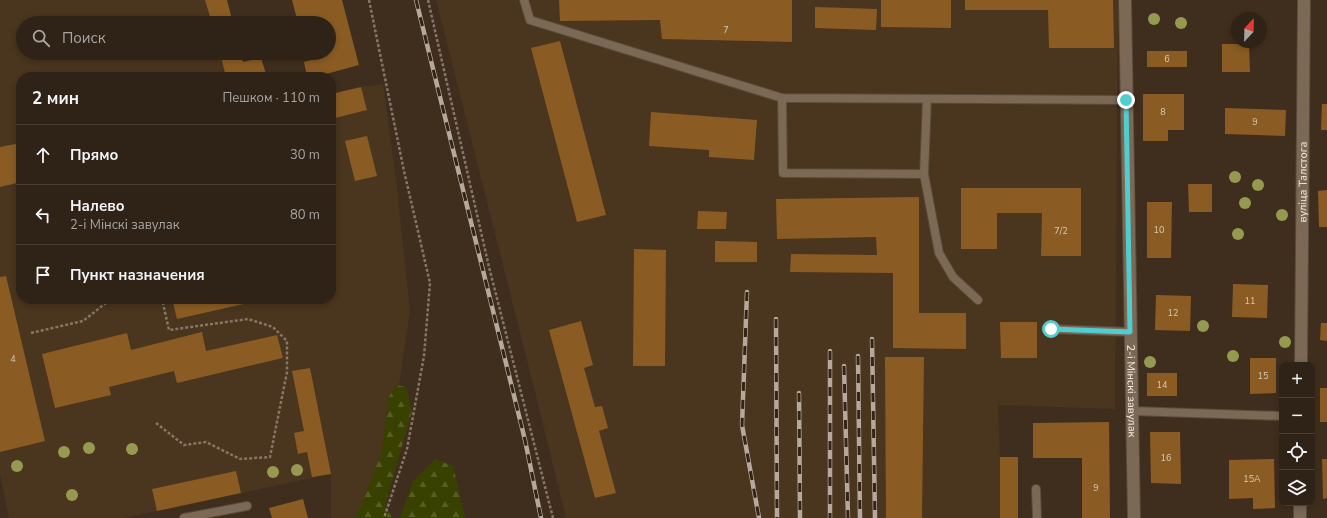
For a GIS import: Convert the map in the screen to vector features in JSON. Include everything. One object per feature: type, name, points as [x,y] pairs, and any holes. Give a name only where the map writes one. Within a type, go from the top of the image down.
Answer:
[{"type":"street","name":"2-і Мінскі завулак","points":[[1125,0],[1134,518]]},
{"type":"street","name":"вуліца Талстога","points":[[1301,362],[1304,0]]},
{"type":"street","points":[[1300,506],[1300,518]]},
{"type":"lane","points":[[524,0],[530,20],[782,98],[1126,100]]},
{"type":"lane","points":[[782,98],[783,173],[924,174]]},
{"type":"lane","points":[[927,99],[924,174],[939,253],[953,277],[978,300]]},
{"type":"lane","points":[[1051,329],[1130,332]]},
{"type":"lane","points":[[1132,411],[1279,416]]},
{"type":"lane","points":[[1036,489],[1036,518]]},
{"type":"lane","points":[[184,518],[247,506]]},
{"type":"path","points":[[368,0],[404,171],[430,283],[424,356],[408,441],[384,518]]},
{"type":"path","points":[[428,0],[489,267],[553,518]]},
{"type":"path","points":[[31,333],[83,321],[105,304]]},
{"type":"path","points":[[156,423],[184,445],[206,442],[240,459],[270,457],[287,372],[287,341],[273,327],[248,319],[169,330],[163,304]]},
{"type":"shaded area","points":[[0,0],[226,0],[229,16],[16,16],[16,60],[240,60],[243,72],[16,72],[16,304],[336,304],[336,118],[367,110],[361,87],[383,84],[396,179],[410,311],[389,453],[365,518],[331,518],[331,474],[124,518],[9,518],[0,474]]},
{"type":"shaded area","points":[[436,0],[1118,0],[1115,409],[998,405],[1000,518],[566,518]]},
{"type":"green space","points":[[396,385],[406,387],[412,411],[385,505],[392,518],[356,518],[381,454],[389,397]]},
{"type":"green space","points":[[435,459],[453,466],[465,518],[400,518],[413,481]]},
{"type":"building","points":[[205,0],[227,0],[231,16],[210,16]]},
{"type":"building","points":[[292,0],[342,0],[359,65],[333,72],[306,72],[304,62],[311,60],[336,60],[336,16],[296,16]]},
{"type":"building","points":[[559,0],[792,0],[792,42],[662,39],[660,20],[560,21]]},
{"type":"building","points":[[881,0],[951,0],[951,28],[881,27]]},
{"type":"building","points":[[965,0],[1113,0],[1114,48],[1049,48],[1048,10],[965,10]]},
{"type":"building","points":[[815,7],[877,9],[876,30],[815,28]]},
{"type":"building","points":[[560,41],[606,215],[577,222],[531,48]]},
{"type":"building","points":[[1222,44],[1231,44],[1231,48],[1249,48],[1250,72],[1222,72]]},
{"type":"building","points":[[1147,51],[1187,51],[1187,67],[1147,67]]},
{"type":"building","points":[[222,60],[243,60],[243,62],[262,60],[265,72],[225,72]]},
{"type":"building","points":[[361,87],[367,110],[336,118],[336,93]]},
{"type":"building","points":[[1143,94],[1184,94],[1184,130],[1168,130],[1168,141],[1143,141]]},
{"type":"building","points":[[1322,104],[1327,104],[1327,130],[1321,130]]},
{"type":"building","points":[[1225,108],[1286,110],[1285,136],[1225,134]]},
{"type":"building","points":[[651,112],[757,120],[754,160],[709,157],[709,150],[649,146]]},
{"type":"building","points":[[367,136],[377,176],[355,181],[345,141]]},
{"type":"building","points":[[16,144],[16,183],[0,187],[0,147]]},
{"type":"building","points":[[1188,184],[1212,184],[1212,212],[1189,212]]},
{"type":"building","points":[[961,188],[1081,188],[1081,256],[1041,256],[1042,213],[997,213],[997,249],[961,249]]},
{"type":"building","points":[[1327,190],[1327,227],[1319,227],[1318,191]]},
{"type":"building","points":[[919,197],[919,313],[966,313],[966,349],[893,348],[893,273],[790,272],[791,254],[877,255],[876,237],[777,239],[776,199]]},
{"type":"building","points":[[1147,202],[1172,202],[1171,258],[1147,258]]},
{"type":"building","points":[[698,211],[727,212],[726,229],[697,229]]},
{"type":"building","points":[[715,241],[757,242],[757,262],[715,262]]},
{"type":"building","points":[[634,249],[666,250],[665,366],[633,366]]},
{"type":"building","points":[[6,276],[45,441],[0,452],[0,277]]},
{"type":"building","points":[[1233,284],[1268,285],[1267,318],[1232,317]]},
{"type":"building","points":[[1156,295],[1191,296],[1190,331],[1155,330]]},
{"type":"building","points":[[173,304],[243,304],[177,319]]},
{"type":"building","points":[[581,321],[593,365],[584,368],[595,407],[602,406],[608,428],[599,431],[616,493],[595,498],[549,330]]},
{"type":"building","points":[[1000,322],[1037,322],[1037,358],[1001,358]]},
{"type":"building","points":[[1321,323],[1327,323],[1327,341],[1320,340]]},
{"type":"building","points":[[202,332],[206,351],[277,335],[283,358],[177,383],[174,371],[109,387],[111,395],[55,408],[42,354],[127,333],[131,350]]},
{"type":"building","points":[[885,357],[924,357],[922,518],[886,518]]},
{"type":"building","points":[[1250,358],[1276,358],[1276,393],[1250,394]]},
{"type":"building","points":[[310,368],[331,474],[312,477],[307,452],[298,454],[294,433],[304,431],[292,371]]},
{"type":"building","points":[[1147,373],[1177,373],[1177,396],[1147,396]]},
{"type":"building","points":[[1320,388],[1327,388],[1327,422],[1320,422]]},
{"type":"building","points":[[1109,422],[1110,518],[1082,518],[1082,458],[1033,458],[1033,423]]},
{"type":"building","points":[[1150,432],[1180,432],[1181,484],[1151,483]]},
{"type":"building","points":[[1000,457],[1018,457],[1018,518],[1000,518]]},
{"type":"building","points":[[1274,459],[1275,508],[1253,509],[1253,498],[1229,499],[1229,460]]},
{"type":"building","points":[[1322,459],[1327,459],[1327,498],[1323,499]]},
{"type":"building","points":[[236,471],[241,493],[157,511],[152,489]]},
{"type":"building","points":[[303,499],[308,518],[272,518],[269,508]]},
{"type":"railway","points":[[416,0],[525,440],[541,518]]},
{"type":"railway","points":[[747,292],[742,425],[759,518]]},
{"type":"railway","points":[[776,319],[777,518]]},
{"type":"railway","points":[[872,339],[875,518]]},
{"type":"railway","points":[[830,351],[830,518]]},
{"type":"railway","points":[[858,356],[860,518]]},
{"type":"railway","points":[[844,366],[848,518]]},
{"type":"railway","points":[[799,393],[800,518]]},
{"type":"route","points":[[1051,329],[1130,332],[1126,100]]}]
